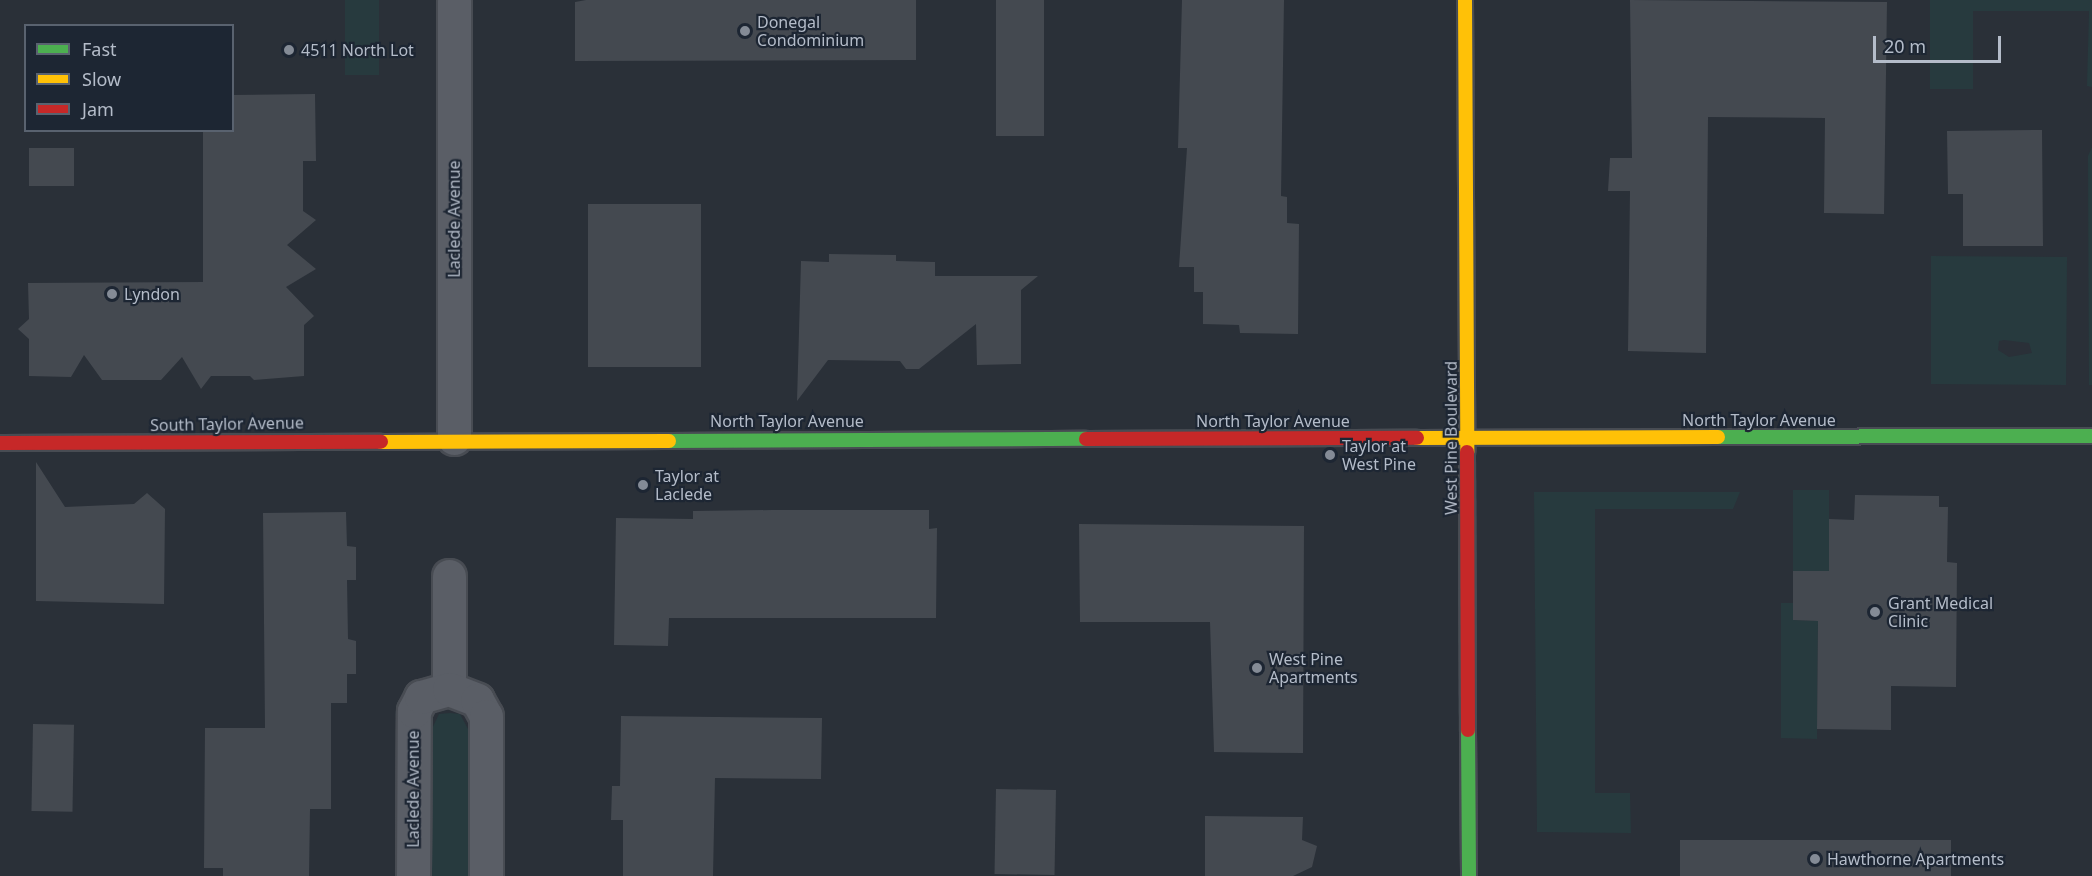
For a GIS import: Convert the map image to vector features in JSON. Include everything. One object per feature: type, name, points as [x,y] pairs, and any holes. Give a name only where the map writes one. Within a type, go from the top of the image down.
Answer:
[{"type":"street","name":"Laclede Avenue","points":[[454,0],[454,438]]},
{"type":"street","name":"West Pine Boulevard","points":[[1465,0],[1469,876]]},
{"type":"street","name":"North Taylor Avenue","points":[[454,438],[2092,436]]},
{"type":"street","name":"South Taylor Avenue","points":[[0,443],[454,438]]},
{"type":"street","points":[[449,576],[449,689],[477,700],[486,716],[486,876]]},
{"type":"street","name":"Laclede Avenue","points":[[413,876],[414,711],[422,697],[449,689]]},
{"type":"green space","points":[[345,0],[379,0],[379,75],[345,75]]},
{"type":"green space","points":[[1930,0],[2092,0],[2092,87],[2087,86],[2089,11],[1973,11],[1973,89],[1930,89]]},
{"type":"green space","points":[[2092,147],[2092,385],[2089,385],[2088,156]]},
{"type":"green space","points":[[1931,256],[2067,257],[2066,385],[1931,384]],"holes":[[[1999,341],[2029,343],[2032,353],[2009,357],[1998,350]]]},
{"type":"green space","points":[[1793,490],[1829,490],[1829,571],[1793,571]]},
{"type":"green space","points":[[1534,492],[1740,492],[1733,509],[1595,509],[1595,793],[1630,793],[1631,833],[1537,832]]},
{"type":"green space","points":[[1781,603],[1793,603],[1793,620],[1818,621],[1817,739],[1781,738]]},
{"type":"green space","points":[[439,714],[460,714],[469,731],[469,876],[431,876],[431,731]]},
{"type":"building","name":"Donegal Condominium","points":[[586,0],[916,0],[916,60],[575,61],[575,2]]},
{"type":"building","points":[[996,0],[1044,0],[1044,136],[996,136]]},
{"type":"building","points":[[1182,0],[1284,0],[1281,196],[1287,197],[1287,223],[1299,224],[1298,334],[1240,333],[1239,325],[1203,324],[1203,292],[1194,292],[1194,267],[1179,267],[1187,148],[1178,148]]},
{"type":"building","points":[[1630,0],[1887,2],[1884,214],[1824,213],[1825,118],[1708,117],[1706,353],[1628,351],[1630,191],[1608,191],[1610,158],[1632,158]]},
{"type":"building","name":"Lyndon","points":[[315,94],[316,161],[303,161],[303,211],[316,220],[287,245],[316,269],[286,287],[314,316],[304,325],[304,376],[254,380],[250,376],[211,376],[201,389],[182,357],[161,380],[102,380],[84,355],[71,377],[29,376],[29,339],[18,329],[29,319],[28,283],[203,282],[203,132],[234,132],[234,95]]},
{"type":"building","points":[[2042,130],[2043,246],[1963,246],[1963,194],[1948,194],[1947,131]]},
{"type":"building","points":[[29,148],[74,148],[74,186],[29,186]]},
{"type":"building","points":[[588,204],[701,204],[701,367],[588,367]]},
{"type":"building","points":[[829,254],[896,255],[896,261],[935,262],[935,276],[1038,276],[1021,290],[1021,364],[977,365],[976,324],[919,369],[906,369],[900,361],[828,360],[797,401],[801,261],[829,262]]},
{"type":"building","points":[[36,462],[65,507],[134,504],[147,493],[165,509],[164,604],[36,601]]},
{"type":"building","name":"Grant Medical Clinic","points":[[1855,495],[1939,496],[1939,507],[1948,507],[1947,562],[1957,563],[1956,687],[1891,686],[1891,730],[1817,729],[1818,621],[1793,620],[1793,571],[1829,571],[1829,519],[1854,520]]},
{"type":"building","points":[[929,510],[929,529],[937,528],[936,618],[669,618],[668,646],[614,645],[616,518],[693,519],[693,511]]},
{"type":"building","points":[[346,512],[347,546],[356,547],[356,580],[347,580],[348,639],[356,641],[356,674],[347,674],[347,703],[331,703],[331,809],[310,809],[309,876],[223,876],[223,868],[204,868],[205,728],[265,728],[263,513]]},
{"type":"building","name":"West Pine Apartments","points":[[1079,524],[1304,526],[1303,753],[1214,752],[1210,622],[1080,622]]},
{"type":"building","points":[[621,716],[822,718],[821,779],[715,778],[713,876],[623,876],[623,820],[611,820],[612,786],[620,786]]},
{"type":"building","points":[[33,724],[74,725],[72,812],[31,811]]},
{"type":"building","points":[[996,789],[1056,790],[1055,875],[995,874]]},
{"type":"building","points":[[1205,816],[1303,817],[1302,840],[1317,846],[1312,867],[1293,876],[1205,876]]},
{"type":"building","name":"Hawthorne Apartments","points":[[1680,840],[1951,840],[1951,876],[1680,876]]},
{"type":"traffic: fast","points":[[1718,437],[2092,436]]},
{"type":"traffic: fast","points":[[669,441],[1086,439]]},
{"type":"traffic: fast","points":[[1468,730],[1469,876]]},
{"type":"traffic: slow","points":[[1465,0],[1467,452]]},
{"type":"traffic: slow","points":[[1417,438],[1718,437]]},
{"type":"traffic: slow","points":[[381,442],[669,441]]},
{"type":"traffic: jam","points":[[1086,439],[1417,438]]},
{"type":"traffic: jam","points":[[0,443],[381,442]]},
{"type":"traffic: jam","points":[[1467,452],[1468,730]]},
{"type":"place","name":"Donegal Condominium","points":[[745,31]]},
{"type":"place","name":"4511 North Lot","points":[[289,50]]},
{"type":"place","name":"Lyndon","points":[[112,294]]},
{"type":"place","name":"Taylor at West Pine","points":[[1330,455]]},
{"type":"place","name":"Taylor at Laclede","points":[[643,485]]},
{"type":"place","name":"Grant Medical Clinic","points":[[1875,612]]},
{"type":"place","name":"West Pine Apartments","points":[[1257,668]]},
{"type":"place","name":"Hawthorne Apartments","points":[[1815,859]]}]
